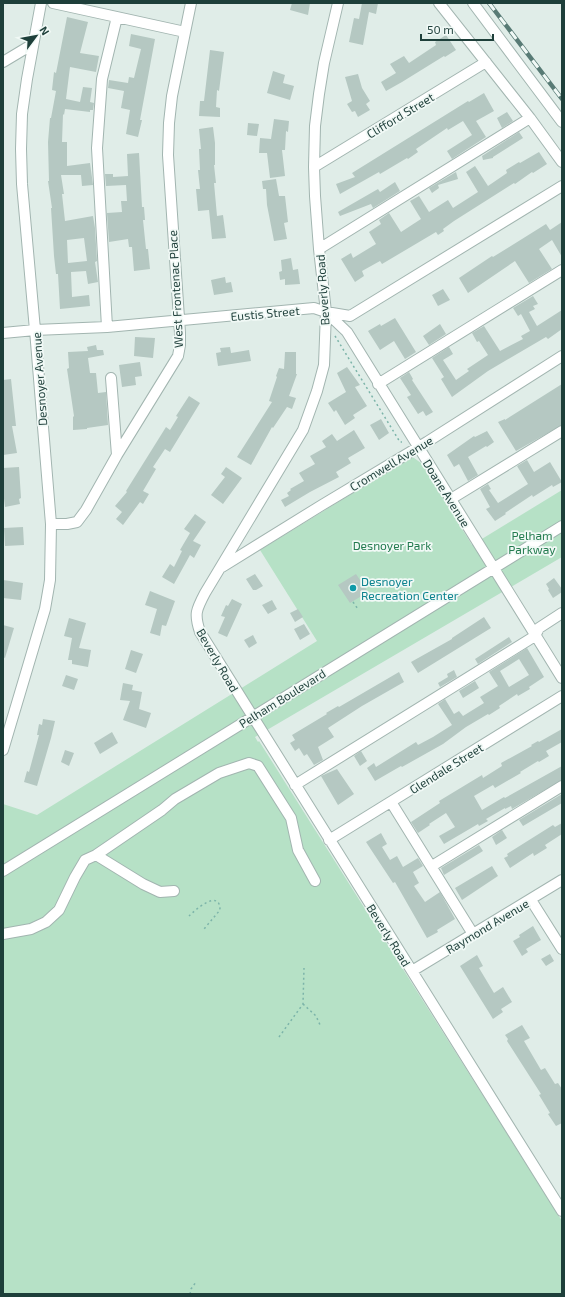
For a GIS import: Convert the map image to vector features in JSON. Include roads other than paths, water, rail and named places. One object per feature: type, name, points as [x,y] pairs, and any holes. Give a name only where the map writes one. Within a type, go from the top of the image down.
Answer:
[{"type":"street","name":"Desnoyer Avenue","points":[[3,750],[45,609],[50,580],[50,524],[22,184],[21,149],[22,114],[26,79],[41,3]]},
{"type":"street","points":[[53,3],[185,32]]},
{"type":"street","name":"West Frontenac Place","points":[[50,524],[67,524],[77,522],[86,510],[117,455],[178,356],[180,345],[168,155],[169,123],[172,96],[191,3]]},
{"type":"street","name":"Beverly Road","points":[[338,3],[319,94],[315,126],[314,167],[319,249],[326,312],[324,365],[317,391],[303,430],[196,610],[196,620],[200,632],[252,717],[562,1211]]},
{"type":"street","points":[[439,3],[530,118],[562,162]]},
{"type":"street","points":[[473,3],[562,122]]},
{"type":"street","points":[[107,327],[97,148],[102,79],[117,17]]},
{"type":"street","points":[[3,62],[33,44]]},
{"type":"street","name":"Clifford Street","points":[[314,167],[486,62]]},
{"type":"street","points":[[319,249],[530,118]]},
{"type":"street","name":"Eustis Street","points":[[3,333],[107,327],[314,308],[326,312],[350,316],[562,186]]},
{"type":"street","points":[[378,384],[562,270]]},
{"type":"street","name":"Doane Avenue","points":[[326,312],[347,332],[562,678]]},
{"type":"street","name":"Cromwell Avenue","points":[[220,569],[322,505],[419,447],[562,356]]},
{"type":"street","points":[[111,378],[117,455]]},
{"type":"street","points":[[450,499],[562,431]]},
{"type":"street","name":"Pelham Boulevard","points":[[3,871],[562,526]]},
{"type":"street","points":[[295,785],[535,636],[539,628],[562,613]]},
{"type":"street","name":"Glendale Street","points":[[329,840],[562,696]]},
{"type":"street","points":[[3,934],[31,929],[46,922],[59,910],[85,860],[162,810],[175,799],[219,774],[250,763],[258,766],[291,818],[298,850],[315,881]]},
{"type":"street","points":[[432,866],[562,786]]},
{"type":"street","points":[[391,802],[473,934]]},
{"type":"street","points":[[96,854],[143,884],[160,892],[174,891]]},
{"type":"street","name":"Raymond Avenue","points":[[412,971],[562,880]]},
{"type":"street","points":[[531,900],[562,949]]},
{"type":"railway","points":[[489,3],[562,99]]},
{"type":"place","name":"Desnoyer Recreation Center","points":[[353,588]]},
{"type":"park label","name":"Pelham Parkway","points":[[532,542]]},
{"type":"park label","name":"Desnoyer Park","points":[[392,545]]}]
